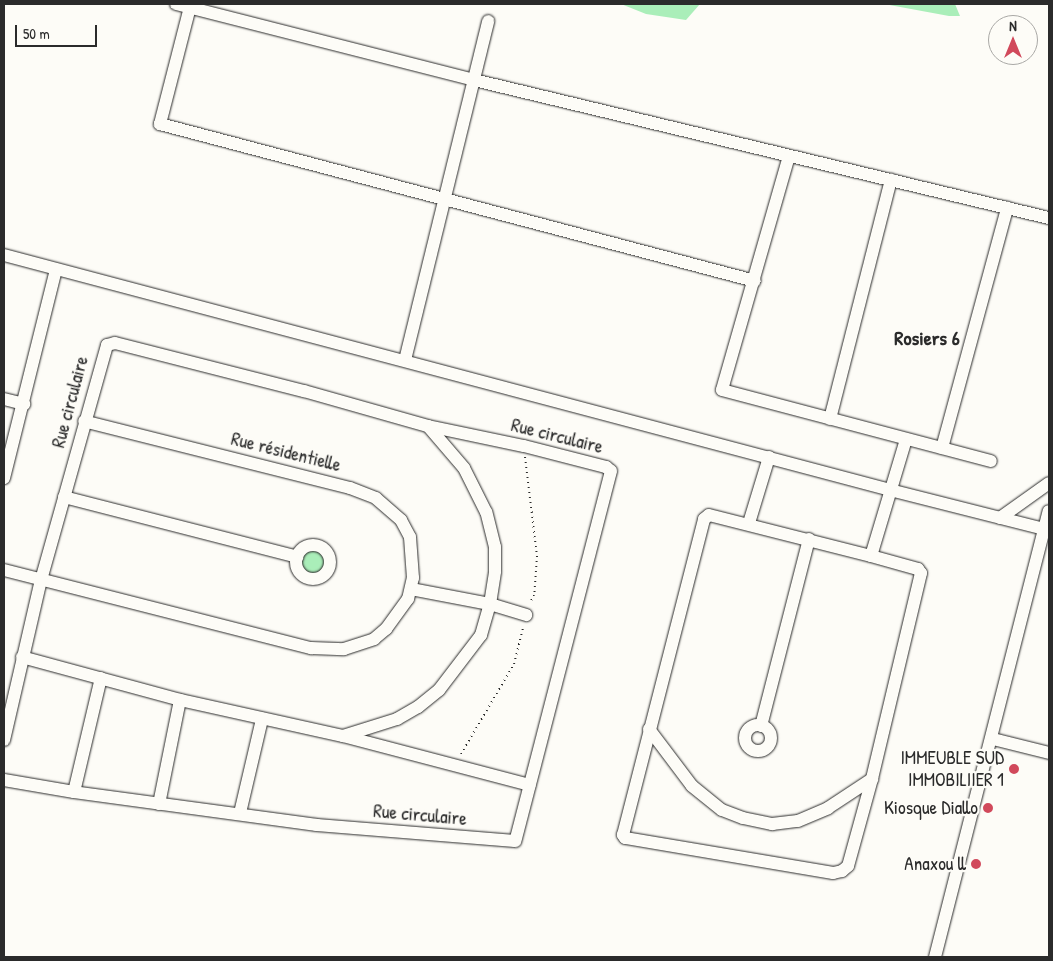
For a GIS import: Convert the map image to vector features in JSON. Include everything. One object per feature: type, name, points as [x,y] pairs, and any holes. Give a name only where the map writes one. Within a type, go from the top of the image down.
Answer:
[{"type":"street","points":[[176,4],[474,80],[1049,218]]},
{"type":"street","points":[[190,7],[160,124],[755,281]]},
{"type":"street","points":[[405,360],[488,21]]},
{"type":"street","points":[[790,156],[722,390],[991,461]]},
{"type":"street","points":[[830,419],[891,180]]},
{"type":"street","points":[[942,448],[1007,208]]},
{"type":"street","points":[[4,255],[890,490],[1044,529]]},
{"type":"street","points":[[4,478],[24,404],[56,269]]},
{"type":"street","name":"Rue circulaire","points":[[4,740],[41,580],[105,347],[116,343],[304,391],[428,426],[524,446],[606,467],[611,471],[518,837],[511,842],[317,824],[159,804],[4,780]]},
{"type":"street","points":[[4,399],[24,404]]},
{"type":"street","name":"Rue résidentielle","points":[[84,421],[350,488],[376,498],[401,520],[410,537],[414,568],[412,589]]},
{"type":"street","points":[[343,736],[397,719],[418,707],[439,690],[481,636],[490,604],[495,571],[495,547],[486,512],[464,468],[428,426]]},
{"type":"street","points":[[871,556],[906,439]]},
{"type":"street","points":[[749,523],[769,457]]},
{"type":"street","points":[[1000,518],[1049,483]]},
{"type":"street","points":[[64,497],[297,557]]},
{"type":"street","points":[[935,957],[993,739],[1049,511]]},
{"type":"street","points":[[709,515],[749,523],[918,569],[921,573],[872,779],[848,866],[842,871],[834,873],[625,838],[623,832],[704,519],[709,515]]},
{"type":"street","points":[[761,726],[809,540]]},
{"type":"street","points":[[4,570],[311,648],[344,649],[374,639],[386,629],[402,609],[412,589],[490,604],[526,615]]},
{"type":"street","points":[[22,657],[180,700],[343,736],[530,785]]},
{"type":"street","points":[[74,792],[102,678]]},
{"type":"street","points":[[159,804],[180,700]]},
{"type":"street","points":[[240,813],[262,719]]},
{"type":"street","points":[[649,728],[692,786],[706,799],[722,810],[753,820],[772,824],[798,821],[835,804],[872,779]]},
{"type":"street","points":[[993,739],[1049,752]]},
{"type":"green space","points":[[621,4],[700,4],[686,20],[646,14]]},
{"type":"green space","points":[[884,4],[955,4],[960,16],[949,16]]},
{"type":"green space","points":[[313,550],[321,554],[325,562],[321,570],[313,574],[305,570],[301,562],[305,554]]},
{"type":"place","name":"IMMEUBLE SUD IMMOBILIIER 1","points":[[1014,769]]},
{"type":"place","name":"Kiosque Diallo","points":[[988,808]]},
{"type":"place","name":"Anaxou ll","points":[[976,864]]},
{"type":"district","name":"Rosiers 6","points":[[927,337]]}]
